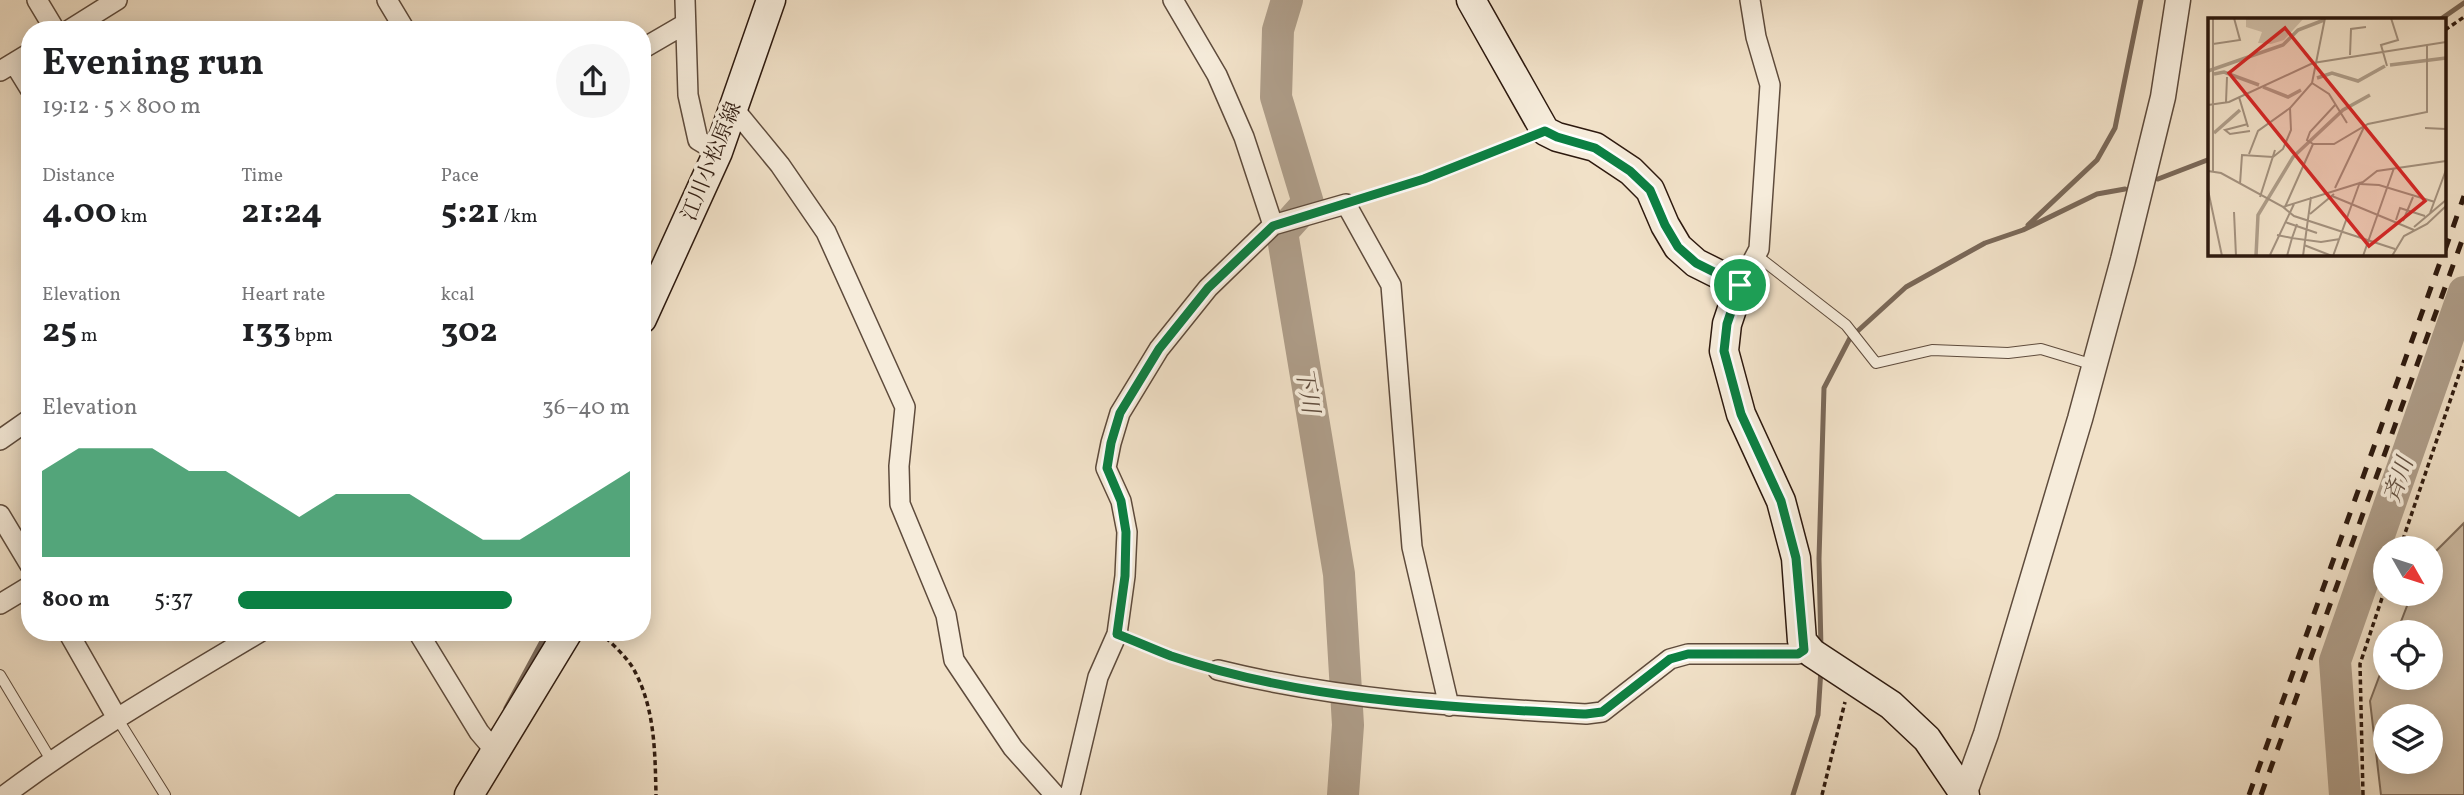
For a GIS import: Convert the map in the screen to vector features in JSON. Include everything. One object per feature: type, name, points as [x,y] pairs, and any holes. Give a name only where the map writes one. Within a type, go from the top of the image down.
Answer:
[{"type":"main road","name":"江川小松原線","points":[[651,298],[718,152],[771,0]]},
{"type":"main road","points":[[1471,0],[1545,131],[1595,148],[1630,171],[1650,190],[1678,247],[1696,263],[1740,285],[1727,324],[1724,351],[1741,414],[1784,513],[1796,558],[1802,640],[1806,648],[1891,705],[1927,739],[1964,795]]},
{"type":"main road","points":[[469,795],[563,641]]},
{"type":"street","points":[[37,0],[50,21]]},
{"type":"street","points":[[83,21],[117,0]]},
{"type":"street","points":[[387,0],[400,21]]},
{"type":"street","points":[[685,0],[688,95],[698,140],[718,152]]},
{"type":"street","points":[[1172,0],[1217,75],[1244,138],[1273,226]]},
{"type":"street","points":[[1740,285],[1759,249],[1770,86],[1756,37],[1750,0]]},
{"type":"street","points":[[1964,795],[1990,720],[2095,365],[2163,97],[2178,0]]},
{"type":"street","points":[[651,44],[685,24]]},
{"type":"street","points":[[734,109],[780,165],[825,232],[905,407],[900,504],[946,615],[954,660],[1013,748],[1055,795]]},
{"type":"street","points":[[1070,795],[1098,677],[1117,634],[1125,576],[1126,532],[1121,501],[1107,468],[1120,413],[1159,349],[1208,288],[1273,226],[1346,204],[1391,285],[1412,547],[1449,706]]},
{"type":"street","points":[[0,440],[21,425]]},
{"type":"street","points":[[0,515],[21,550]]},
{"type":"street","points":[[0,604],[21,591]]},
{"type":"street","points":[[73,641],[117,718]]},
{"type":"street","points":[[5,795],[51,760],[245,641]]},
{"type":"street","points":[[423,641],[479,732],[496,752]]},
{"type":"street","points":[[1218,670],[1359,697],[1449,706],[1586,714],[1602,712],[1670,659],[1688,654],[1798,654],[1806,648]]},
{"type":"lane","points":[[1756,255],[1846,325],[1876,363],[1932,350],[2008,353],[2040,349],[2095,365]]},
{"type":"lane","points":[[0,675],[51,760]]},
{"type":"lane","points":[[117,718],[165,795]]},
{"type":"path","points":[[2446,29],[2464,17]]},
{"type":"path","points":[[1346,204],[1424,179],[1545,131]]},
{"type":"path","points":[[2404,536],[2464,360]]},
{"type":"path","points":[[2363,795],[2360,664],[2379,606]]},
{"type":"path","points":[[1117,634],[1170,656],[1218,670]]},
{"type":"path","points":[[608,641],[632,667],[648,704],[654,738],[656,795]]},
{"type":"path","points":[[1822,795],[1850,678]]},
{"type":"shaded area","points":[[2464,523],[2464,795],[2381,795],[2379,774],[2443,774],[2443,704],[2373,704],[2373,727],[2370,701],[2374,690],[2443,690],[2443,620],[2402,620],[2407,606],[2443,606],[2443,544]]},
{"type":"waterway","name":"下川","points":[[1287,0],[1278,30],[1276,97],[1308,203],[1282,232],[1339,574],[1348,725],[1343,795]]},
{"type":"waterway","points":[[2028,225],[2097,160],[2115,128],[2141,0]]},
{"type":"waterway","points":[[2442,18],[2464,3]]},
{"type":"waterway","points":[[2158,179],[2208,160]]},
{"type":"waterway","points":[[1821,649],[1819,559],[1824,388],[1850,338],[1906,287],[1985,243],[2023,230],[2097,194],[2125,189]]},
{"type":"waterway","name":"斉川","points":[[2345,795],[2335,661],[2464,292]]},
{"type":"waterway","points":[[506,708],[542,641]]},
{"type":"waterway","points":[[1793,795],[1818,715],[1821,669]]},
{"type":"railway","points":[[2446,247],[2464,196]]},
{"type":"railway","points":[[2261,795],[2464,235]]},
{"type":"railway","points":[[2249,795],[2442,256]]},
{"type":"route","points":[[1545,131],[1595,148],[1630,171],[1650,190],[1678,247],[1696,263],[1740,285],[1727,324],[1724,351],[1741,414],[1781,501],[1796,558],[1802,640],[1806,648],[1798,654],[1688,654],[1670,659],[1616,703],[1602,712],[1586,714],[1449,706],[1359,697],[1218,670],[1170,656],[1117,634],[1125,576],[1126,532],[1121,501],[1107,468],[1120,413],[1159,349],[1208,288],[1273,226],[1424,179],[1545,131]]}]
